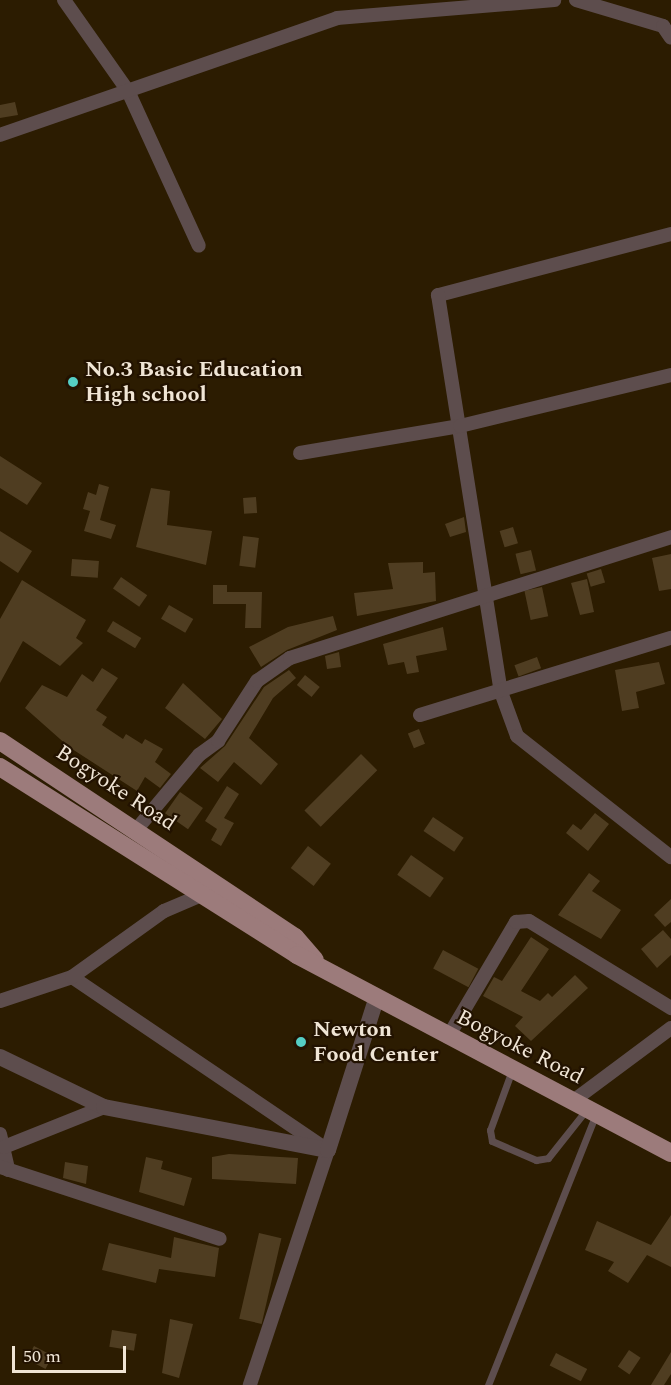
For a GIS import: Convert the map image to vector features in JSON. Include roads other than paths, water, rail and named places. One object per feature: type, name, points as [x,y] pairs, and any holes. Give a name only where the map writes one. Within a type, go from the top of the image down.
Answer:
[{"type":"main road","name":"Bogyoke Road","points":[[0,741],[295,937],[319,963]]},
{"type":"main road","name":"Bogyoke Road","points":[[0,767],[199,896],[319,963],[376,1000],[671,1153]]},
{"type":"street","points":[[64,0],[128,91],[199,246]]},
{"type":"street","points":[[0,135],[337,18],[554,0]]},
{"type":"street","points":[[576,0],[663,26],[671,38]]},
{"type":"street","points":[[671,234],[438,295],[490,593],[501,692],[517,736],[671,857]]},
{"type":"street","points":[[300,453],[460,426],[671,375]]},
{"type":"street","points":[[136,830],[218,741],[257,681],[290,658],[671,537]]},
{"type":"street","points":[[420,716],[671,638]]},
{"type":"street","points":[[0,1001],[72,977],[164,911],[199,896]]},
{"type":"street","points":[[448,1037],[516,922],[529,921],[671,1008]]},
{"type":"street","points":[[72,977],[328,1150]]},
{"type":"street","points":[[250,1385],[376,1000]]},
{"type":"street","points":[[586,1108],[671,1028]]},
{"type":"street","points":[[0,1057],[104,1107],[328,1150]]},
{"type":"street","points":[[104,1107],[2,1140],[4,1168],[220,1239]]},
{"type":"lane","points":[[512,1070],[490,1130],[492,1141],[536,1160],[548,1158],[586,1108]]},
{"type":"lane","points":[[488,1385],[586,1108]]},
{"type":"place","name":"No.3 Basic Education High school","points":[[73,382]]},
{"type":"place","name":"Newton Food Center","points":[[301,1042]]}]
